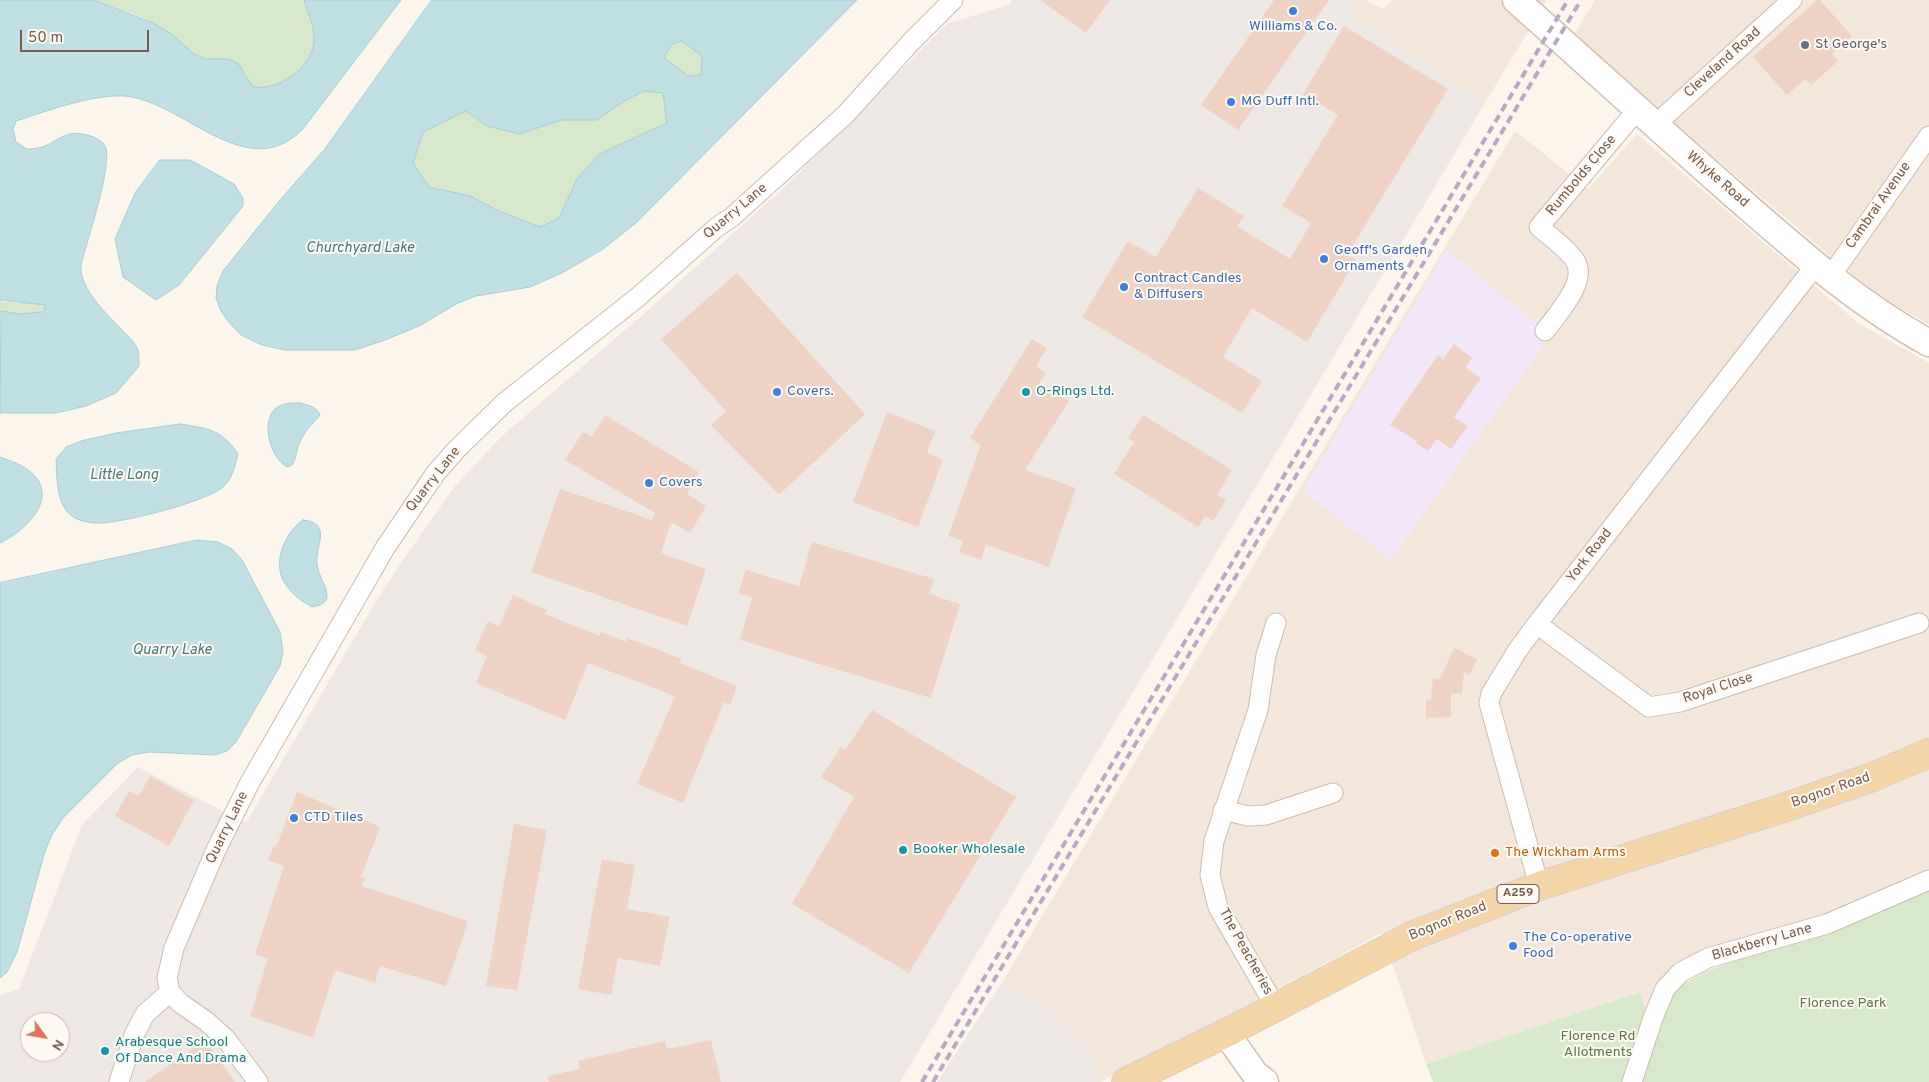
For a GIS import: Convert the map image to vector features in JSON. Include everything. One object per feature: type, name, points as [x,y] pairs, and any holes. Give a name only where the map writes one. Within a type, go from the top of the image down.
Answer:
[{"type":"main road","name":"Whyke Road","points":[[1516,0],[1646,118],[1822,271],[1870,307],[1929,343]]},
{"type":"main road","name":"Bognor Road","points":[[1126,1082],[1226,1033],[1412,936],[1539,886],[1792,805],[1870,778],[1929,753]]},
{"type":"main road","points":[[1226,1033],[1255,1074],[1265,1082]]},
{"type":"street","name":"Quarry Lane","points":[[170,992],[167,978],[174,948],[216,850],[249,784],[385,548],[435,474],[504,402],[638,297],[717,227],[732,217],[774,180],[846,114],[911,42],[954,0]]},
{"type":"street","name":"Cleveland Road","points":[[1646,118],[1792,0]]},
{"type":"street","name":"Rumbolds Close","points":[[1545,331],[1574,290],[1579,274],[1575,260],[1539,227],[1646,118]]},
{"type":"street","name":"Cambrai Avenue","points":[[1822,271],[1929,136]]},
{"type":"street","name":"York Road","points":[[1539,886],[1489,703],[1491,694],[1517,651],[1537,624],[1822,271]]},
{"type":"street","name":"The Peacheries","points":[[1275,1006],[1218,907],[1210,875],[1214,841],[1223,810],[1258,710],[1266,655],[1276,622]]},
{"type":"street","name":"Royal Close","points":[[1537,624],[1649,707],[1680,702],[1919,623]]},
{"type":"street","points":[[1223,810],[1248,816],[1266,815],[1333,793]]},
{"type":"street","name":"Blackberry Lane","points":[[1632,1082],[1653,1018],[1665,990],[1681,972],[1708,958],[1827,924],[1929,880]]},
{"type":"street","points":[[119,1082],[134,1035],[145,1014],[170,992],[180,1004],[206,1021],[226,1039],[258,1082]]},
{"type":"shaded area","points":[[1012,0],[1356,0],[1348,13],[1485,103],[900,1082],[0,1082],[0,995],[19,989],[82,825],[138,767],[246,823],[376,601],[455,486],[502,436],[647,311],[790,182],[947,24],[1008,5]]},
{"type":"shaded area","points":[[1356,0],[1366,0],[1383,9],[1392,0],[1547,0],[1485,103],[1348,13]]},
{"type":"shaded area","points":[[1595,0],[1929,0],[1929,324],[1876,295],[1573,37]]},
{"type":"shaded area","points":[[1515,131],[1588,189],[1637,134],[1858,323],[1929,363],[1929,877],[1827,918],[1678,963],[1648,1017],[1640,992],[1426,1064],[1382,933],[1101,1082],[1090,1048],[1057,1014],[1003,981]]},
{"type":"shaded area","points":[[1447,249],[1551,335],[1391,560],[1303,491]]},
{"type":"shaded area","points":[[1003,981],[1057,1014],[1090,1048],[1101,1082],[937,1082]]},
{"type":"green space","points":[[94,0],[304,0],[313,31],[313,49],[306,62],[295,74],[270,87],[256,88],[250,85],[244,72],[228,59],[215,60],[205,58],[188,49],[165,30],[148,20]]},
{"type":"green space","points":[[682,41],[703,56],[701,75],[688,76],[664,58],[671,45]]},
{"type":"green space","points":[[644,91],[663,93],[667,123],[599,154],[577,179],[559,218],[540,227],[499,211],[470,196],[429,187],[413,163],[423,132],[466,111],[487,126],[519,134],[562,120],[597,120],[621,103]]},
{"type":"green space","points":[[0,300],[2,302],[46,304],[43,312],[19,314],[1,311],[0,315]]},
{"type":"green space","name":"Florence Park","points":[[1929,882],[1929,1082],[1641,1082],[1665,1006],[1681,986],[1704,972],[1844,921]]},
{"type":"green space","name":"Florence Rd Allotments","points":[[1640,992],[1648,1017],[1626,1082],[1433,1082],[1426,1064]]},
{"type":"water","points":[[0,0],[94,0],[153,23],[171,34],[194,54],[206,59],[228,59],[238,63],[253,87],[263,87],[282,82],[292,76],[307,61],[312,52],[314,42],[313,31],[304,0],[401,0],[302,130],[282,144],[261,149],[240,146],[218,138],[153,104],[132,97],[119,96],[89,99],[16,121],[13,129],[16,142],[27,149],[42,147],[70,134],[84,134],[94,137],[105,146],[107,155],[103,185],[81,265],[82,274],[84,282],[95,300],[133,341],[138,352],[139,366],[116,393],[86,406],[56,413],[0,413],[1,311],[19,314],[43,312],[46,305],[0,300]]},
{"type":"water","name":"Churchyard Lake","points":[[432,0],[857,0],[636,223],[603,249],[562,273],[530,287],[476,296],[458,303],[419,326],[355,350],[285,350],[262,345],[241,335],[228,321],[221,311],[216,298],[217,286],[223,271],[280,200],[324,150]],"holes":[[[682,41],[702,56],[701,75],[688,76],[664,58],[671,45]],[[644,91],[663,93],[667,123],[599,154],[577,179],[559,218],[540,227],[499,211],[470,196],[429,187],[413,163],[423,132],[466,111],[487,126],[519,134],[562,120],[597,120],[621,103]]]},
{"type":"water","points":[[160,160],[190,160],[216,174],[234,184],[243,198],[243,206],[179,285],[156,300],[123,277],[115,239],[135,193]]},
{"type":"water","points":[[299,403],[309,405],[320,415],[304,434],[294,462],[287,467],[276,456],[272,448],[269,439],[269,422],[271,414],[279,406]]},
{"type":"water","name":"Little Long","points":[[181,424],[214,431],[226,439],[238,454],[231,477],[222,488],[198,500],[124,520],[94,523],[75,518],[67,511],[58,490],[56,459],[66,447],[81,441],[116,433]]},
{"type":"water","points":[[0,457],[21,465],[32,473],[40,483],[42,493],[41,504],[36,514],[19,531],[0,543]]},
{"type":"water","points":[[303,520],[318,525],[320,530],[317,564],[327,596],[326,601],[321,605],[312,607],[292,592],[283,580],[280,572],[280,555],[283,547],[291,531]]},
{"type":"water","name":"Quarry Lake","points":[[197,540],[218,542],[232,549],[242,560],[280,632],[283,651],[280,666],[236,742],[227,751],[215,755],[149,752],[132,755],[118,763],[63,818],[53,833],[45,851],[17,952],[7,972],[0,978],[0,583]]},
{"type":"building","points":[[1040,0],[1110,0],[1086,33]]},
{"type":"building","points":[[1274,0],[1329,0],[1238,130],[1201,105]]},
{"type":"building","name":"St George's","points":[[1817,0],[1820,0],[1852,36],[1832,54],[1838,61],[1811,85],[1805,79],[1787,95],[1753,57]]},
{"type":"building","points":[[1344,26],[1448,89],[1347,255],[1356,260],[1307,342],[1252,308],[1223,357],[1262,381],[1242,413],[1082,317],[1128,241],[1156,257],[1198,188],[1244,216],[1237,226],[1290,259],[1311,223],[1282,206],[1338,115],[1303,94]]},
{"type":"building","name":"Covers.","points":[[737,273],[865,414],[779,495],[711,425],[726,411],[661,339]]},
{"type":"building","points":[[1032,339],[1047,348],[1036,366],[1046,373],[1039,383],[1069,401],[1025,470],[1076,488],[1049,567],[986,545],[981,560],[959,552],[963,541],[948,536],[981,445],[970,438]]},
{"type":"building","points":[[1454,344],[1472,358],[1466,368],[1481,378],[1454,417],[1468,426],[1451,449],[1437,439],[1428,451],[1416,443],[1417,441],[1390,425],[1438,355],[1443,359]]},
{"type":"building","points":[[887,412],[935,431],[927,453],[943,459],[918,527],[853,502]]},
{"type":"building","points":[[605,415],[699,472],[687,494],[706,506],[690,533],[671,522],[661,553],[706,569],[687,626],[531,572],[560,489],[652,520],[655,513],[565,460],[583,432],[592,437]]},
{"type":"building","points":[[1143,415],[1232,470],[1217,495],[1226,500],[1213,521],[1205,516],[1198,527],[1114,474],[1134,442],[1128,438]]},
{"type":"building","points":[[812,542],[934,579],[929,594],[960,604],[931,698],[740,640],[752,598],[738,593],[746,570],[799,586]]},
{"type":"building","points":[[513,595],[547,610],[545,614],[600,636],[601,632],[626,642],[627,638],[682,659],[680,663],[737,686],[730,705],[724,702],[683,803],[637,784],[675,696],[588,663],[565,720],[476,683],[487,656],[475,650],[488,621],[499,626]]},
{"type":"building","points":[[1454,648],[1477,659],[1470,675],[1464,672],[1462,694],[1451,693],[1451,717],[1426,718],[1426,700],[1431,699],[1433,678],[1440,679]]},
{"type":"building","name":"Booker Wholesale","points":[[872,710],[1016,797],[909,973],[792,904],[854,797],[821,777],[841,747],[845,750]]},
{"type":"building","points":[[150,776],[194,800],[169,846],[115,816],[129,791],[139,796]]},
{"type":"building","points":[[297,792],[380,827],[361,877],[365,878],[362,886],[468,921],[446,986],[380,966],[375,983],[335,970],[313,1038],[250,1016],[268,959],[255,954],[284,866],[268,860],[274,846],[276,847]]},
{"type":"building","points":[[514,824],[547,830],[517,990],[486,986]]},
{"type":"building","points":[[602,859],[635,865],[627,909],[670,917],[660,966],[618,958],[611,995],[578,989]]},
{"type":"building","points":[[205,1040],[235,1082],[145,1082]]},
{"type":"building","points":[[711,1040],[721,1082],[549,1082],[548,1076],[580,1069],[578,1061],[665,1041],[667,1049]]},
{"type":"railway","points":[[922,1082],[1568,0]]},
{"type":"railway","points":[[933,1082],[1581,0]]},
{"type":"place","name":"Williams & Co.","points":[[1293,11]]},
{"type":"place","name":"St George's","points":[[1805,45]]},
{"type":"place","name":"MG Duff Intl.","points":[[1231,102]]},
{"type":"place","name":"Geoff's Garden Ornaments","points":[[1324,259]]},
{"type":"place","name":"Contract Candles & Diffusers","points":[[1124,287]]},
{"type":"place","name":"Covers.","points":[[777,392]]},
{"type":"place","name":"O-Rings Ltd.","points":[[1026,392]]},
{"type":"place","name":"Covers","points":[[649,483]]},
{"type":"place","name":"CTD Tiles","points":[[294,818]]},
{"type":"place","name":"Booker Wholesale","points":[[903,850]]},
{"type":"place","name":"The Wickham Arms","points":[[1495,853]]},
{"type":"place","name":"The Co-operative Food","points":[[1513,946]]},
{"type":"place","name":"Arabesque School Of Dance And Drama","points":[[105,1051]]}]
